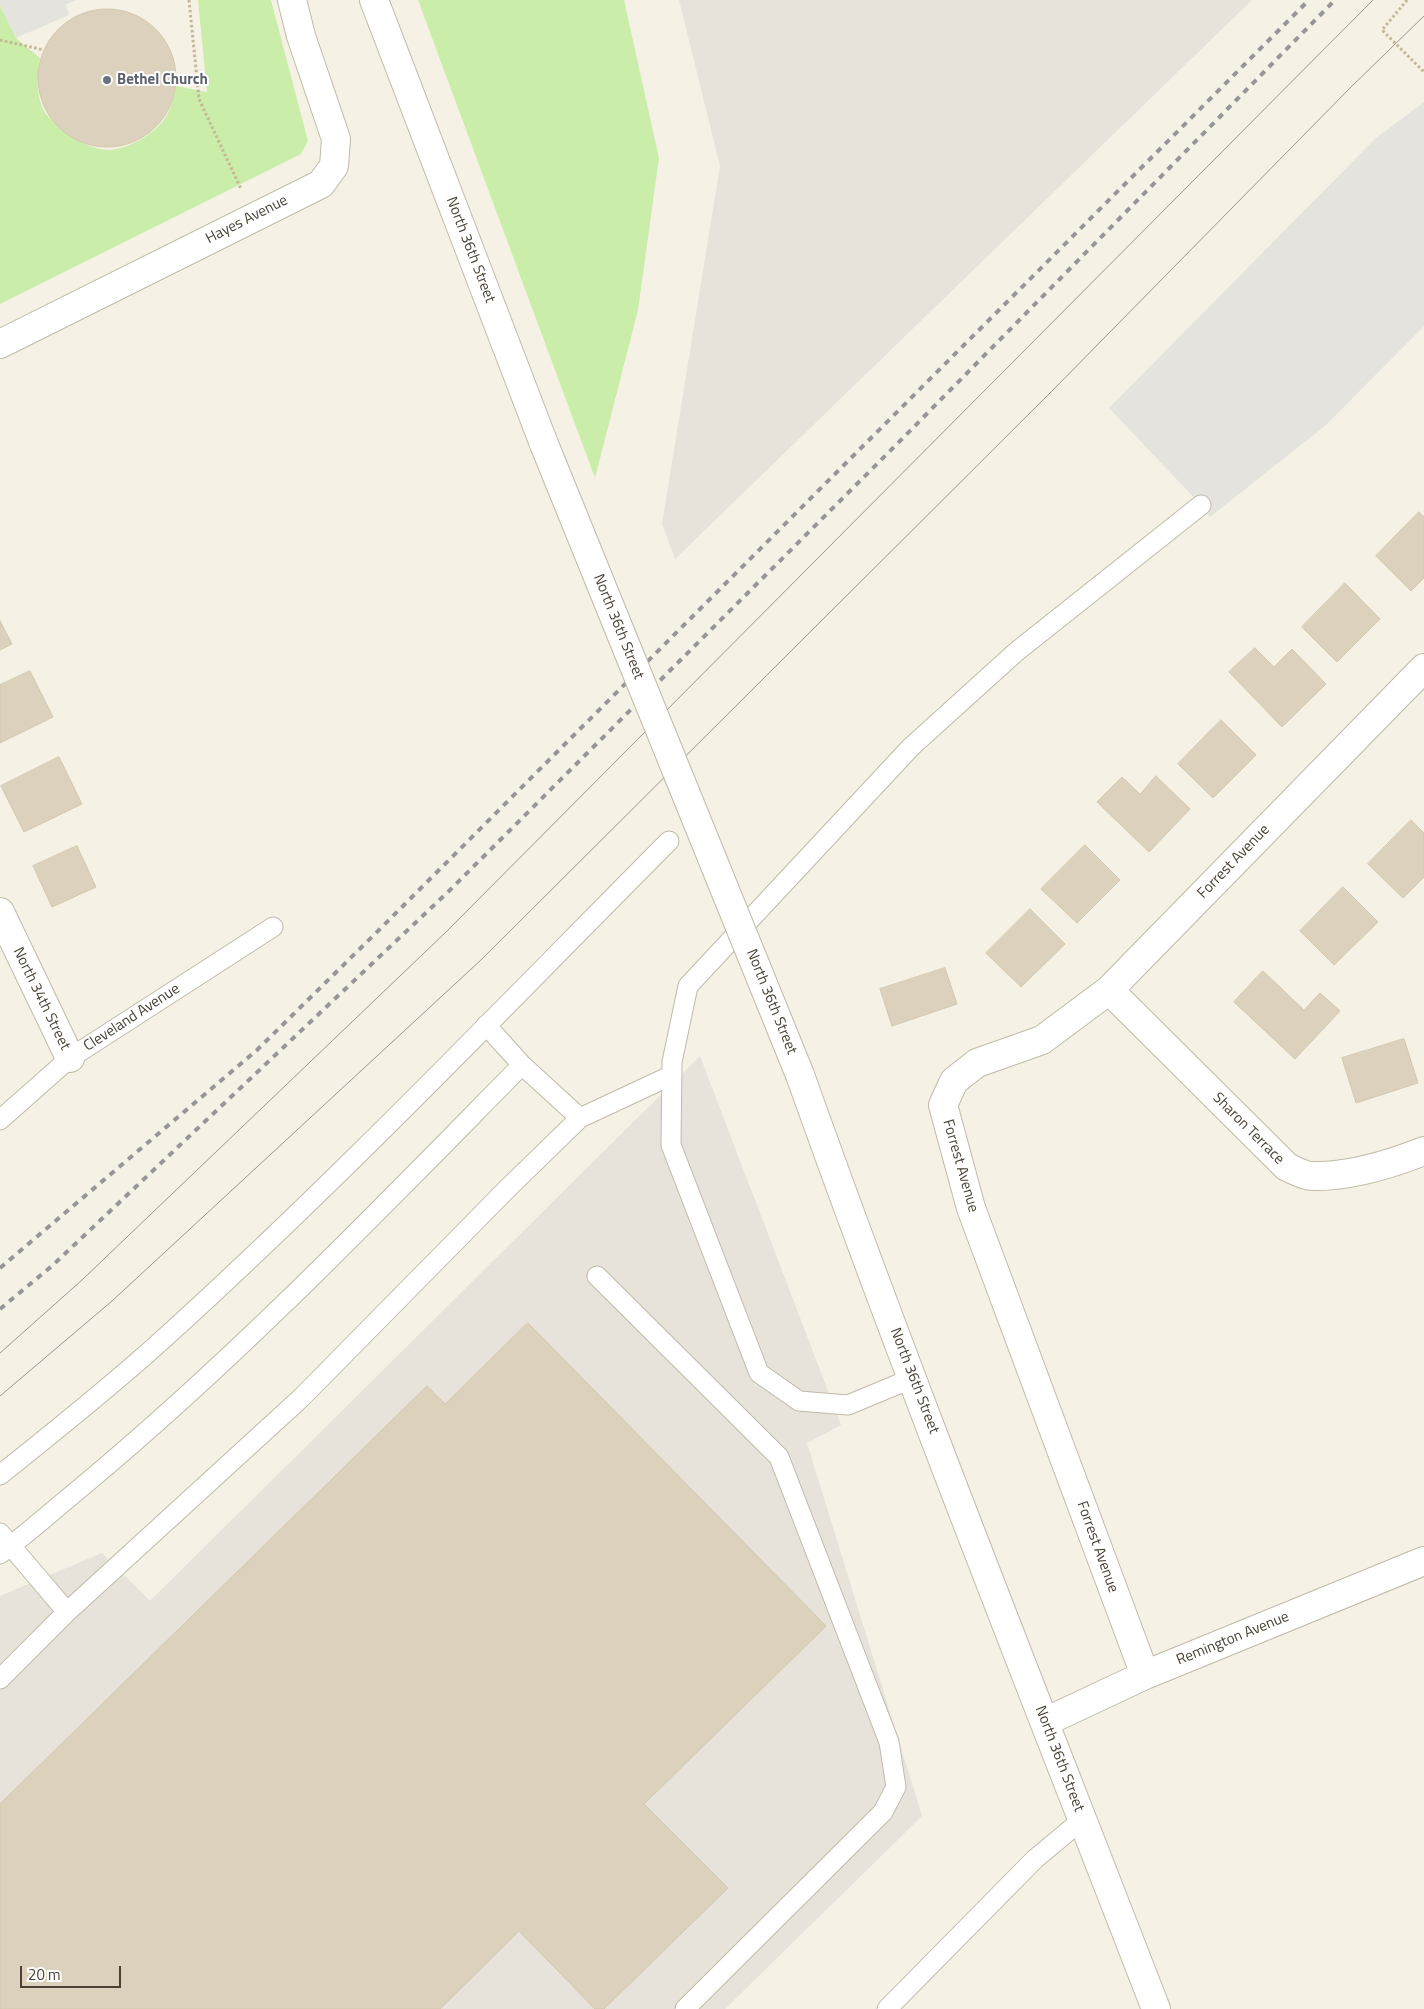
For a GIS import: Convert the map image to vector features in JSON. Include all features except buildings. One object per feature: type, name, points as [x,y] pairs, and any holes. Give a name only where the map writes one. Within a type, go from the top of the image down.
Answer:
[{"type":"street","name":"Hayes Avenue","points":[[0,344],[321,184],[334,166],[336,138],[301,36],[292,0]]},
{"type":"street","name":"North 36th Street","points":[[374,0],[544,444],[800,1075],[913,1378],[1156,2009]]},
{"type":"street","name":"Forrest Avenue","points":[[1145,1675],[971,1208],[942,1105],[954,1081],[977,1063],[1042,1040],[1110,990],[1424,668]]},
{"type":"street","name":"North 34th Street","points":[[0,912],[70,1058]]},
{"type":"street","name":"Sharon Terrace","points":[[1110,990],[1287,1167],[1310,1176],[1341,1174],[1395,1163],[1424,1150]]},
{"type":"street","name":"Remington Avenue","points":[[1045,1722],[1145,1675],[1424,1561]]},
{"type":"lane","points":[[913,1378],[848,1406],[800,1401],[759,1372],[671,1145],[672,1062],[688,986],[768,898],[918,741],[1016,652],[1201,505]]},
{"type":"lane","points":[[0,1475],[86,1406],[160,1342],[294,1217],[669,841]]},
{"type":"lane","name":"Cleveland Avenue","points":[[0,1120],[70,1058],[273,927]]},
{"type":"lane","points":[[486,1025],[522,1065],[580,1118]]},
{"type":"lane","points":[[67,1612],[4,1544],[140,1438],[222,1364],[321,1270],[522,1065]]},
{"type":"lane","points":[[0,1679],[67,1612],[301,1398],[508,1188],[580,1118],[672,1075]]},
{"type":"lane","points":[[597,1276],[779,1457],[889,1742],[896,1787],[883,1812],[685,2009]]},
{"type":"lane","points":[[887,2009],[1035,1859],[1083,1820]]},
{"type":"path","points":[[189,0],[199,99],[254,217]]},
{"type":"path","points":[[1407,0],[1382,30],[1424,72]]},
{"type":"path","points":[[0,40],[44,50]]},
{"type":"shaded area","points":[[0,0],[77,0],[66,4],[69,15],[16,38],[0,5]]},
{"type":"shaded area","points":[[679,0],[1252,0],[675,559],[662,524],[720,166]]},
{"type":"shaded area","points":[[1424,102],[1424,326],[1326,425],[1210,517],[1201,505],[1109,408],[1376,138]]},
{"type":"shaded area","points":[[700,1056],[841,1425],[807,1443],[922,1816],[725,2009],[0,2009],[0,1596],[102,1553],[150,1601]]},
{"type":"green space","points":[[198,0],[271,0],[308,141],[301,154],[0,304],[0,5],[16,38],[40,58],[38,93],[46,114],[70,136],[89,146],[109,150],[134,143],[157,128],[169,112],[176,86],[207,92]]},
{"type":"green space","points":[[418,0],[624,0],[659,158],[638,310],[595,478]]},
{"type":"tram line","points":[[0,1353],[82,1280],[446,932],[1373,0]]},
{"type":"tram line","points":[[0,1396],[112,1301],[482,959],[1051,392],[1351,87],[1424,16]]},
{"type":"railway","points":[[0,1268],[257,1050],[1309,0]]},
{"type":"railway","points":[[0,1309],[53,1265],[449,891],[897,444],[1335,0]]},
{"type":"place","name":"Bethel Church","points":[[107,80]]}]
